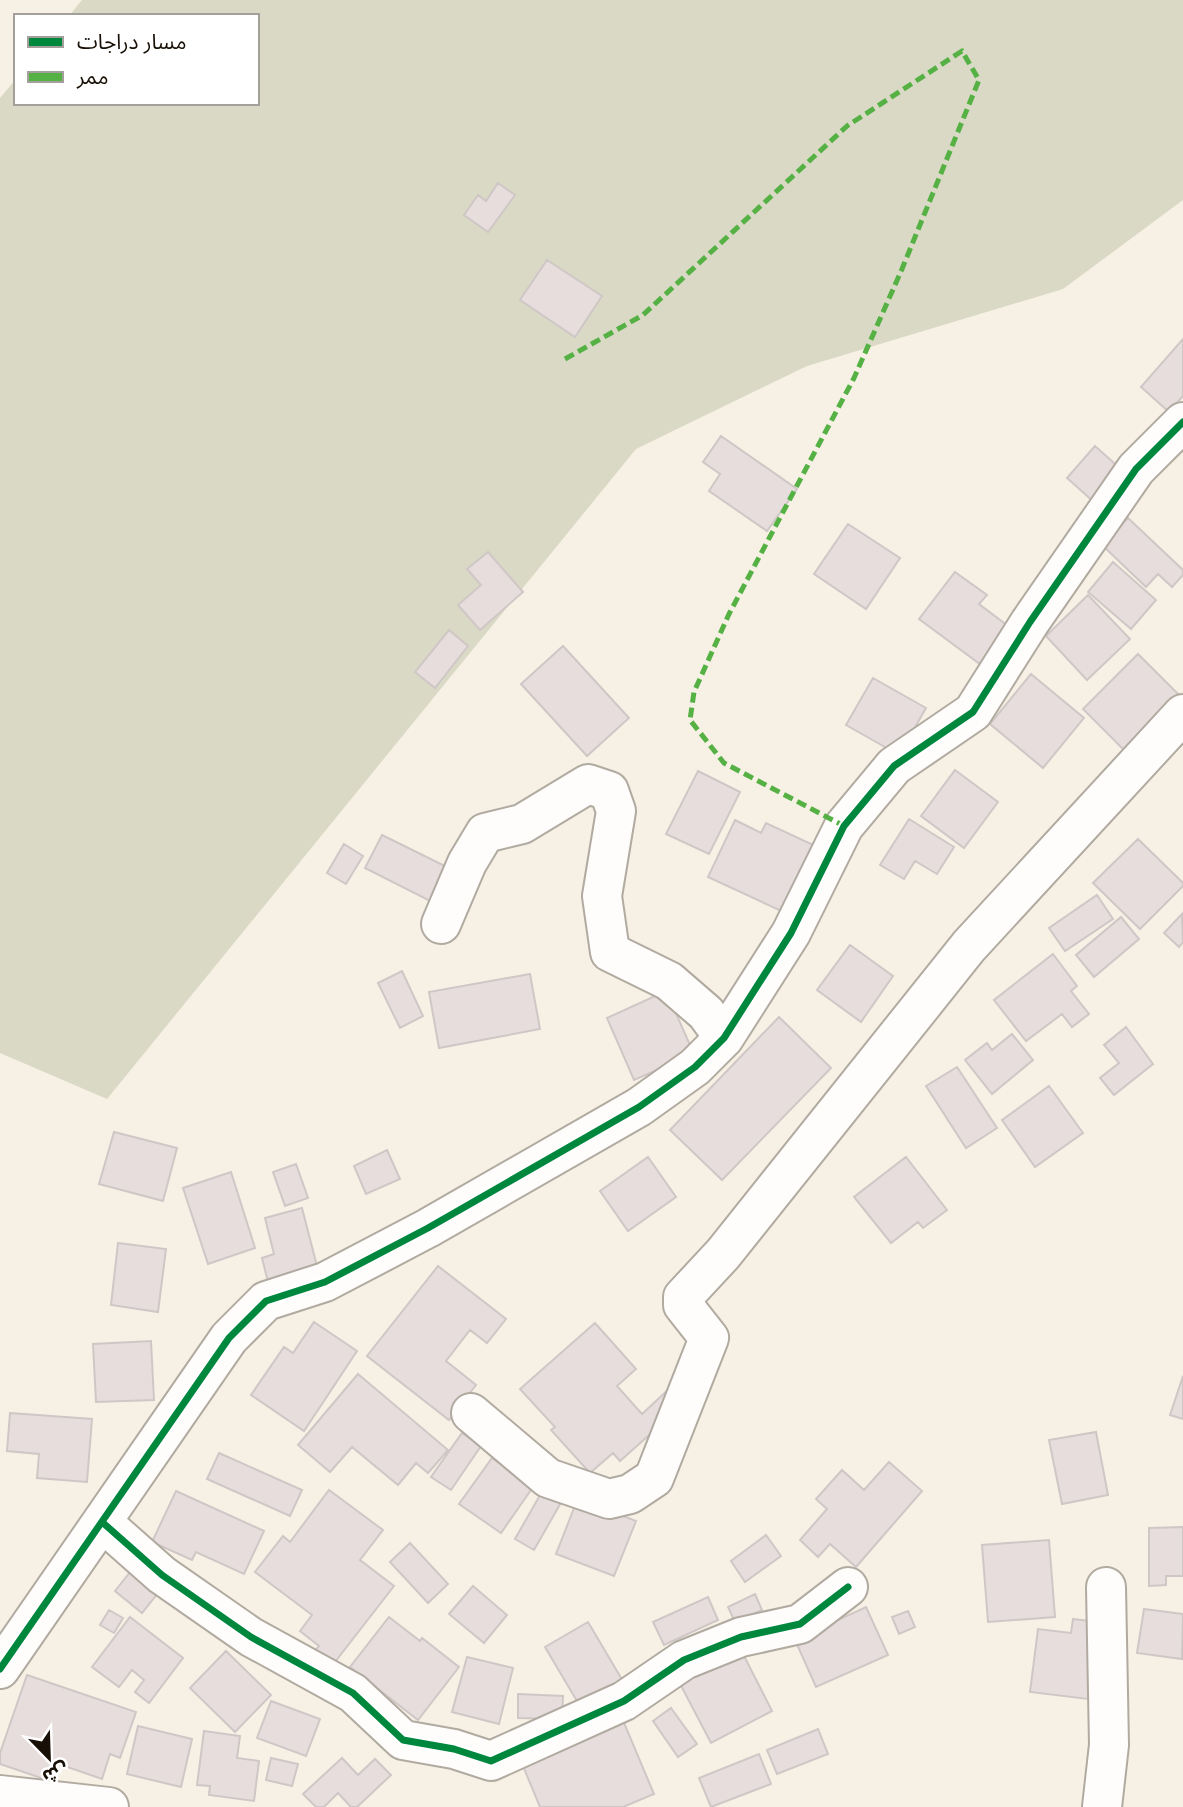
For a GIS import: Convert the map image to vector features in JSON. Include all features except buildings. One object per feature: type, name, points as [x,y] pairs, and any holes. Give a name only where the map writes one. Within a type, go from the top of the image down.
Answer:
[{"type":"street","points":[[0,1669],[229,1338],[266,1301],[325,1282],[547,1161],[662,1091],[695,1067],[724,1038],[791,933],[844,826],[894,766],[972,712],[1030,622],[1136,469],[1183,422]]},
{"type":"street","points":[[471,1413],[548,1478],[609,1499],[630,1494],[654,1478],[709,1338],[683,1305],[683,1297],[723,1254],[970,946],[1183,713]]},
{"type":"street","points":[[441,925],[467,863],[485,833],[522,824],[588,784],[609,791],[616,811],[602,896],[610,952],[669,981],[705,1013],[724,1038]]},
{"type":"street","points":[[103,1522],[162,1575],[251,1637],[353,1693],[403,1740],[454,1749],[491,1760],[624,1701],[684,1660],[741,1637],[800,1624],[848,1587]]},
{"type":"street","points":[[1102,1807],[1109,1745],[1106,1587]]},
{"type":"street","points":[[0,1795],[109,1807]]},
{"type":"green space","points":[[82,0],[1183,0],[1183,200],[1063,289],[807,366],[636,449],[107,1099],[0,1053],[0,98],[14,81],[14,105],[259,105],[259,14],[71,14]]},
{"type":"marked path","points":[[565,359],[643,315],[847,126],[962,51],[979,80],[902,269],[854,378],[729,614],[694,692],[690,720],[724,763],[844,826]]},
{"type":"cycle path","points":[[0,1669],[229,1338],[266,1301],[325,1282],[428,1228],[639,1107],[695,1067],[724,1038],[791,933],[844,826],[894,766],[973,712],[1030,622],[1136,469],[1183,422]]},
{"type":"cycle path","points":[[102,1522],[162,1575],[251,1637],[353,1693],[403,1740],[454,1749],[491,1761],[624,1701],[684,1660],[741,1637],[800,1624],[848,1587]]}]
